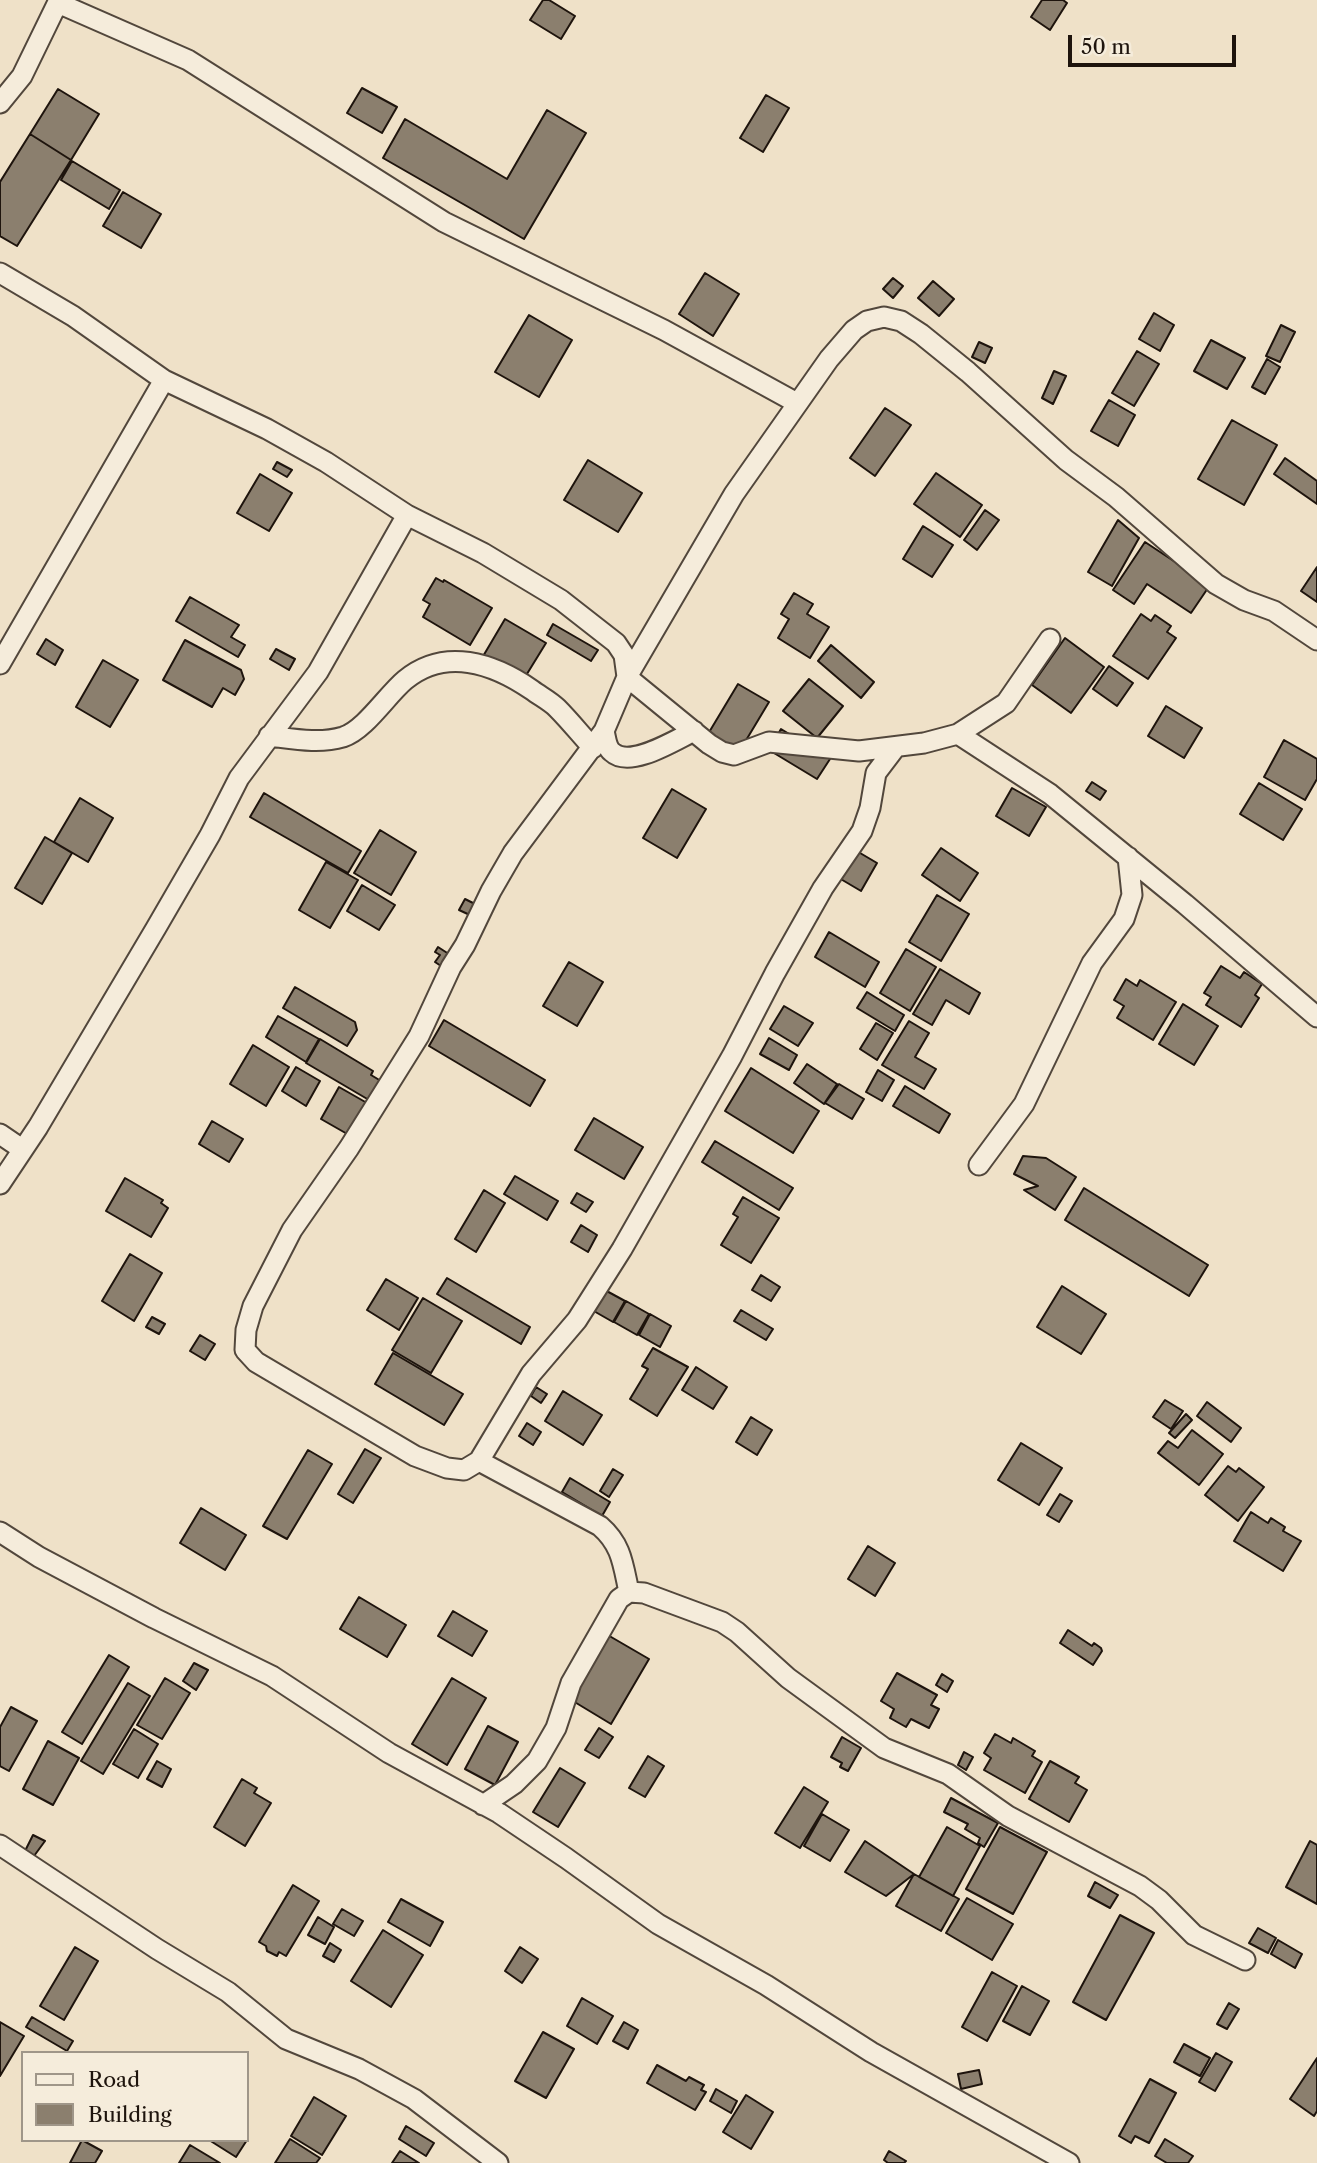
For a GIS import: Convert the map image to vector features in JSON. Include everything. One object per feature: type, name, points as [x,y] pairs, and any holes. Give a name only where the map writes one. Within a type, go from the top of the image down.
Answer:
[{"type":"street","points":[[0,103],[22,76],[58,1],[188,60],[444,222],[664,330],[797,404]]},
{"type":"street","points":[[0,272],[73,316],[163,380],[267,429],[326,462],[407,515],[483,553],[561,600],[616,643],[624,654],[627,677],[722,752],[734,755],[769,742],[859,751],[925,743],[958,734],[1006,703],[1050,639]]},
{"type":"street","points":[[894,748],[876,773],[870,808],[862,831],[823,888],[682,1145],[577,1320],[531,1374],[479,1461],[464,1470],[447,1468],[415,1456],[256,1363],[245,1350],[246,1329],[265,1280],[292,1230],[349,1149],[419,1036],[451,967],[508,863],[604,731],[627,677],[734,494],[829,359],[854,330],[867,321],[884,317],[901,321],[968,372],[1066,460],[1116,498],[1216,584],[1244,600],[1274,611],[1317,640]]},
{"type":"street","points":[[0,664],[163,380]]},
{"type":"street","points":[[0,1184],[156,928],[210,835],[239,778],[318,672],[407,515]]},
{"type":"street","points":[[269,736],[321,741],[346,736],[372,715],[404,680],[427,666],[451,660],[481,663],[516,679],[556,706],[593,748]]},
{"type":"street","points":[[604,731],[608,747],[613,753],[624,758],[635,758],[694,731]]},
{"type":"street","points":[[958,734],[1050,794],[1317,1017]]},
{"type":"street","points":[[859,751],[876,773]]},
{"type":"street","points":[[979,1165],[1024,1104],[1092,963],[1124,919],[1132,895],[1128,857]]},
{"type":"street","points":[[0,1133],[22,1149]]},
{"type":"street","points":[[479,1461],[600,1526],[613,1537],[622,1557],[629,1592]]},
{"type":"street","points":[[0,1532],[50,1563],[272,1676],[389,1753],[484,1805],[566,1858],[658,1924],[766,1985],[871,2052],[1069,2163]]},
{"type":"street","points":[[484,1805],[514,1784],[537,1761],[556,1728],[571,1683],[619,1599],[629,1592],[644,1593],[722,1622],[788,1678],[884,1748],[948,1774],[1009,1816],[1139,1886],[1159,1900],[1194,1935],[1245,1960]]},
{"type":"street","points":[[0,1845],[157,1949],[228,1992],[286,2039],[359,2069],[414,2099],[498,2163]]},
{"type":"building","points":[[543,0],[549,0],[575,16],[561,39],[530,20]]},
{"type":"building","points":[[1042,0],[1063,0],[1067,3],[1050,30],[1031,17]]},
{"type":"building","points":[[362,88],[397,107],[382,133],[347,113]]},
{"type":"building","points":[[58,89],[99,114],[71,160],[30,134]]},
{"type":"building","points":[[766,95],[789,108],[763,152],[740,138]]},
{"type":"building","points":[[547,110],[586,133],[524,239],[383,158],[405,119],[507,179]]},
{"type":"building","points":[[30,134],[71,160],[17,246],[0,236],[0,182]]},
{"type":"building","points":[[72,161],[120,190],[109,209],[61,180]]},
{"type":"building","points":[[123,192],[161,214],[141,248],[103,226]]},
{"type":"building","points":[[705,273],[739,294],[713,336],[679,314]]},
{"type":"building","points":[[893,278],[903,286],[893,298],[883,289]]},
{"type":"building","points":[[933,281],[954,299],[939,316],[918,298]]},
{"type":"building","points":[[1154,313],[1174,325],[1160,351],[1139,339]]},
{"type":"building","points":[[529,315],[572,340],[539,397],[495,372]]},
{"type":"building","points":[[1281,325],[1295,332],[1280,362],[1266,356]]},
{"type":"building","points":[[1211,340],[1245,358],[1227,389],[1194,371]]},
{"type":"building","points":[[979,342],[992,348],[985,363],[972,357]]},
{"type":"building","points":[[1137,351],[1159,364],[1134,406],[1112,393]]},
{"type":"building","points":[[1267,359],[1280,367],[1265,394],[1252,387]]},
{"type":"building","points":[[1054,371],[1066,376],[1053,404],[1042,398]]},
{"type":"building","points":[[1109,400],[1135,415],[1118,446],[1091,431]]},
{"type":"building","points":[[885,408],[911,425],[875,476],[850,458]]},
{"type":"building","points":[[1232,420],[1277,445],[1244,505],[1198,479]]},
{"type":"building","points":[[1285,458],[1317,481],[1317,504],[1274,474]]},
{"type":"building","points":[[588,460],[642,493],[618,532],[564,500]]},
{"type":"building","points":[[277,462],[292,470],[287,477],[273,469]]},
{"type":"building","points":[[936,473],[982,505],[960,537],[914,504]]},
{"type":"building","points":[[260,474],[292,493],[269,531],[237,513]]},
{"type":"building","points":[[985,510],[999,520],[977,550],[964,540]]},
{"type":"building","points":[[1118,520],[1139,538],[1112,586],[1088,572]]},
{"type":"building","points":[[923,526],[953,545],[932,577],[903,559]]},
{"type":"building","points":[[1145,542],[1210,585],[1191,613],[1147,584],[1134,604],[1113,590]]},
{"type":"building","points":[[1317,567],[1317,602],[1301,591]]},
{"type":"building","points":[[436,578],[492,608],[470,645],[423,617],[430,604],[423,600]]},
{"type":"building","points":[[794,593],[813,604],[807,614],[829,627],[810,658],[778,638],[789,619],[781,614]]},
{"type":"building","points":[[190,597],[239,625],[231,637],[245,645],[238,657],[176,621]]},
{"type":"building","points":[[1141,614],[1151,621],[1155,615],[1171,626],[1167,632],[1176,638],[1148,679],[1113,656]]},
{"type":"building","points":[[505,619],[546,643],[522,682],[482,658]]},
{"type":"building","points":[[553,624],[598,650],[591,661],[547,635]]},
{"type":"building","points":[[1065,638],[1104,667],[1071,713],[1032,685]]},
{"type":"building","points":[[46,639],[63,650],[55,665],[37,654]]},
{"type":"building","points":[[185,640],[241,670],[244,679],[235,695],[223,688],[212,707],[163,680]]},
{"type":"building","points":[[831,645],[874,682],[861,698],[818,661]]},
{"type":"building","points":[[276,649],[295,659],[289,670],[270,659]]},
{"type":"building","points":[[103,660],[138,680],[110,727],[76,707]]},
{"type":"building","points":[[1109,666],[1133,683],[1117,706],[1093,689]]},
{"type":"building","points":[[809,679],[843,706],[817,738],[783,711]]},
{"type":"building","points":[[738,684],[769,702],[739,752],[708,734]]},
{"type":"building","points":[[1166,706],[1202,728],[1184,758],[1148,736]]},
{"type":"building","points":[[781,729],[830,759],[817,779],[769,750]]},
{"type":"building","points":[[1284,740],[1317,759],[1317,779],[1305,800],[1264,777]]},
{"type":"building","points":[[1092,782],[1106,791],[1100,800],[1086,791]]},
{"type":"building","points":[[1259,783],[1302,809],[1283,840],[1240,814]]},
{"type":"building","points":[[1012,788],[1046,807],[1029,836],[996,816]]},
{"type":"building","points":[[672,789],[706,809],[677,858],[643,838]]},
{"type":"building","points":[[264,793],[361,851],[348,873],[250,817]]},
{"type":"building","points":[[80,798],[113,818],[88,862],[54,842]]},
{"type":"building","points":[[380,830],[416,852],[391,895],[354,873]]},
{"type":"building","points":[[45,837],[72,853],[42,904],[15,888]]},
{"type":"building","points":[[941,848],[978,873],[960,901],[922,875]]},
{"type":"building","points":[[855,850],[877,863],[861,891],[839,878]]},
{"type":"building","points":[[326,862],[358,880],[330,928],[299,910]]},
{"type":"building","points":[[362,885],[395,905],[379,930],[347,911]]},
{"type":"building","points":[[937,895],[969,914],[941,961],[909,942]]},
{"type":"building","points":[[465,899],[477,905],[472,916],[459,910]]},
{"type":"building","points":[[829,932],[879,962],[865,987],[815,957]]},
{"type":"building","points":[[438,947],[455,958],[447,970],[435,962],[440,955],[435,952]]},
{"type":"building","points":[[906,949],[936,967],[910,1011],[880,993]]},
{"type":"building","points":[[569,962],[603,982],[577,1026],[543,1006]]},
{"type":"building","points":[[1221,966],[1240,978],[1244,972],[1262,984],[1255,995],[1259,998],[1241,1027],[1206,1005],[1211,997],[1204,993]]},
{"type":"building","points":[[940,969],[980,993],[969,1014],[946,1000],[932,1025],[913,1014]]},
{"type":"building","points":[[1126,979],[1137,986],[1140,980],[1176,1002],[1153,1040],[1117,1018],[1124,1006],[1114,1000]]},
{"type":"building","points":[[295,987],[355,1022],[357,1030],[347,1046],[283,1008]]},
{"type":"building","points":[[867,992],[904,1015],[895,1031],[857,1008]]},
{"type":"building","points":[[1183,1004],[1218,1026],[1194,1065],[1159,1044]]},
{"type":"building","points":[[784,1006],[813,1023],[798,1046],[770,1029]]},
{"type":"building","points":[[278,1016],[319,1039],[306,1062],[266,1037]]},
{"type":"building","points":[[444,1020],[545,1080],[530,1106],[429,1046]]},
{"type":"building","points":[[909,1021],[929,1033],[915,1057],[936,1069],[924,1089],[882,1065]]},
{"type":"building","points":[[876,1023],[893,1033],[877,1060],[860,1049]]},
{"type":"building","points":[[769,1038],[797,1055],[789,1070],[760,1054]]},
{"type":"building","points":[[320,1039],[373,1071],[371,1075],[381,1081],[369,1100],[306,1063]]},
{"type":"building","points":[[253,1045],[289,1067],[266,1106],[230,1084]]},
{"type":"building","points":[[807,1064],[837,1084],[824,1104],[794,1083]]},
{"type":"building","points":[[296,1067],[320,1081],[306,1106],[282,1091]]},
{"type":"building","points":[[751,1068],[819,1111],[793,1153],[725,1111]]},
{"type":"building","points":[[878,1070],[894,1080],[882,1101],[866,1092]]},
{"type":"building","points":[[839,1084],[864,1099],[852,1119],[825,1103]]},
{"type":"building","points":[[905,1086],[950,1114],[939,1133],[893,1106]]},
{"type":"building","points":[[339,1087],[367,1103],[349,1135],[321,1119]]},
{"type":"building","points":[[594,1118],[643,1147],[624,1179],[575,1150]]},
{"type":"building","points":[[212,1121],[243,1139],[229,1162],[199,1144]]},
{"type":"building","points":[[715,1141],[793,1188],[779,1210],[702,1162]]},
{"type":"building","points":[[1023,1156],[1046,1158],[1076,1177],[1055,1210],[1024,1190],[1038,1186],[1014,1174]]},
{"type":"building","points":[[515,1176],[558,1201],[547,1220],[504,1194]]},
{"type":"building","points":[[125,1178],[163,1200],[161,1203],[168,1208],[151,1237],[106,1211]]},
{"type":"building","points":[[1084,1188],[1208,1265],[1189,1296],[1065,1220]]},
{"type":"building","points":[[484,1190],[505,1203],[476,1252],[455,1239]]},
{"type":"building","points":[[577,1193],[593,1202],[586,1212],[571,1203]]},
{"type":"building","points":[[743,1197],[779,1218],[751,1263],[721,1245],[738,1217],[733,1214]]},
{"type":"building","points":[[581,1225],[597,1235],[588,1252],[571,1242]]},
{"type":"building","points":[[130,1254],[162,1273],[134,1321],[102,1301]]},
{"type":"building","points":[[761,1275],[780,1287],[771,1301],[752,1290]]},
{"type":"building","points":[[447,1278],[530,1327],[521,1344],[437,1294]]},
{"type":"building","points":[[386,1279],[418,1298],[399,1330],[367,1310]]},
{"type":"building","points":[[1062,1286],[1106,1314],[1081,1354],[1037,1327]]},
{"type":"building","points":[[603,1289],[625,1301],[613,1322],[592,1310]]},
{"type":"building","points":[[423,1298],[462,1321],[431,1373],[392,1350]]},
{"type":"building","points":[[626,1301],[649,1314],[637,1335],[614,1322]]},
{"type":"building","points":[[741,1310],[773,1329],[766,1340],[734,1321]]},
{"type":"building","points":[[650,1314],[671,1326],[660,1347],[639,1335]]},
{"type":"building","points":[[152,1317],[165,1324],[159,1334],[146,1327]]},
{"type":"building","points":[[200,1335],[215,1344],[205,1360],[190,1351]]},
{"type":"building","points":[[653,1348],[688,1367],[657,1416],[630,1399],[648,1369],[642,1366]]},
{"type":"building","points":[[393,1353],[463,1394],[444,1425],[375,1384]]},
{"type":"building","points":[[696,1367],[727,1387],[713,1409],[682,1390]]},
{"type":"building","points":[[536,1387],[547,1394],[541,1403],[531,1396]]},
{"type":"building","points":[[563,1391],[602,1415],[583,1445],[545,1421]]},
{"type":"building","points":[[1165,1400],[1183,1411],[1171,1429],[1153,1417]]},
{"type":"building","points":[[1207,1402],[1241,1428],[1231,1442],[1197,1416]]},
{"type":"building","points":[[1186,1414],[1192,1420],[1175,1438],[1169,1433]]},
{"type":"building","points":[[751,1417],[772,1430],[757,1455],[736,1442]]},
{"type":"building","points":[[527,1423],[541,1432],[533,1445],[519,1436]]},
{"type":"building","points":[[1192,1430],[1223,1454],[1199,1485],[1158,1453],[1168,1441],[1178,1448]]},
{"type":"building","points":[[1021,1443],[1062,1468],[1039,1505],[998,1480]]},
{"type":"building","points":[[365,1449],[381,1458],[353,1503],[338,1494]]},
{"type":"building","points":[[308,1450],[332,1464],[287,1539],[263,1526]]},
{"type":"building","points":[[1228,1466],[1236,1472],[1239,1468],[1264,1487],[1238,1521],[1205,1495]]},
{"type":"building","points":[[613,1469],[623,1475],[609,1497],[600,1491]]},
{"type":"building","points":[[570,1478],[610,1502],[602,1516],[562,1492]]},
{"type":"building","points":[[1060,1494],[1072,1501],[1059,1522],[1047,1515]]},
{"type":"building","points":[[201,1508],[246,1535],[225,1570],[180,1543]]},
{"type":"building","points":[[1251,1512],[1268,1523],[1271,1518],[1285,1527],[1283,1531],[1301,1541],[1283,1571],[1234,1541]]},
{"type":"building","points":[[868,1546],[895,1563],[875,1596],[848,1579]]},
{"type":"building","points":[[359,1597],[406,1625],[387,1657],[340,1629]]},
{"type":"building","points":[[453,1611],[487,1631],[472,1656],[438,1636]]},
{"type":"building","points":[[1068,1630],[1092,1646],[1094,1643],[1101,1648],[1102,1651],[1093,1665],[1060,1643]]},
{"type":"building","points":[[606,1634],[649,1659],[611,1724],[568,1698]]},
{"type":"building","points":[[109,1655],[129,1667],[82,1744],[62,1732]]},
{"type":"building","points":[[194,1663],[208,1670],[196,1690],[183,1681]]},
{"type":"building","points":[[897,1673],[937,1695],[931,1705],[939,1709],[929,1728],[911,1719],[906,1727],[890,1718],[894,1709],[881,1701]]},
{"type":"building","points":[[942,1674],[953,1681],[947,1692],[936,1685]]},
{"type":"building","points":[[165,1678],[190,1693],[162,1739],[137,1725]]},
{"type":"building","points":[[452,1678],[486,1698],[447,1765],[412,1744]]},
{"type":"building","points":[[128,1683],[150,1696],[103,1774],[81,1761]]},
{"type":"building","points":[[11,1707],[37,1721],[9,1771],[0,1766],[0,1727]]},
{"type":"building","points":[[488,1726],[518,1742],[495,1785],[465,1769]]},
{"type":"building","points":[[599,1728],[613,1737],[599,1758],[585,1750]]},
{"type":"building","points":[[134,1729],[158,1744],[138,1778],[113,1764]]},
{"type":"building","points":[[995,1734],[1011,1743],[1013,1738],[1035,1751],[1032,1756],[1042,1762],[1025,1793],[984,1770],[991,1758],[984,1753]]},
{"type":"building","points":[[842,1737],[861,1748],[848,1771],[840,1767],[842,1763],[831,1757]]},
{"type":"building","points":[[48,1741],[79,1758],[53,1805],[23,1789]]},
{"type":"building","points":[[964,1752],[973,1757],[966,1770],[958,1765]]},
{"type":"building","points":[[648,1756],[664,1766],[645,1797],[629,1788]]},
{"type":"building","points":[[157,1761],[171,1769],[162,1787],[147,1779]]},
{"type":"building","points":[[1050,1761],[1079,1777],[1075,1783],[1087,1790],[1069,1822],[1029,1799]]},
{"type":"building","points":[[560,1768],[585,1783],[558,1827],[533,1812]]},
{"type":"building","points":[[242,1779],[257,1788],[254,1793],[271,1803],[245,1846],[214,1827]]},
{"type":"building","points":[[804,1787],[828,1802],[800,1848],[775,1833]]},
{"type":"building","points":[[951,1798],[998,1823],[984,1847],[978,1843],[980,1838],[965,1829],[968,1824],[944,1812]]},
{"type":"building","points":[[822,1814],[849,1830],[830,1861],[804,1846]]},
{"type":"building","points":[[947,1827],[980,1846],[953,1896],[919,1877]]},
{"type":"building","points":[[1000,1827],[1047,1852],[1013,1914],[966,1889]]},
{"type":"building","points":[[33,1835],[45,1841],[34,1856],[25,1851]]},
{"type":"building","points":[[865,1841],[914,1874],[886,1896],[845,1872]]},
{"type":"building","points":[[1310,1841],[1317,1845],[1317,1904],[1286,1887]]},
{"type":"building","points":[[914,1874],[959,1899],[941,1931],[896,1906]]},
{"type":"building","points":[[1095,1882],[1118,1895],[1110,1908],[1088,1896]]},
{"type":"building","points":[[293,1885],[319,1901],[286,1956],[279,1952],[277,1956],[267,1951],[266,1946],[259,1942]]},
{"type":"building","points":[[967,1898],[1013,1924],[992,1960],[946,1933]]},
{"type":"building","points":[[401,1899],[443,1922],[430,1946],[388,1922]]},
{"type":"building","points":[[342,1909],[363,1921],[354,1936],[333,1924]]},
{"type":"building","points":[[1120,1915],[1154,1933],[1106,2020],[1073,2002]]},
{"type":"building","points":[[318,1917],[334,1927],[325,1944],[308,1935]]},
{"type":"building","points":[[1258,1928],[1276,1938],[1268,1953],[1249,1943]]},
{"type":"building","points":[[383,1930],[423,1955],[391,2007],[351,1981]]},
{"type":"building","points":[[1278,1940],[1302,1954],[1295,1968],[1271,1954]]},
{"type":"building","points":[[330,1943],[341,1950],[334,1962],[323,1956]]},
{"type":"building","points":[[75,1947],[98,1961],[64,2020],[40,2006]]},
{"type":"building","points":[[520,1947],[538,1959],[522,1983],[505,1971]]},
{"type":"building","points":[[992,1972],[1017,1986],[987,2041],[962,2027]]},
{"type":"building","points":[[1022,1986],[1049,2001],[1030,2035],[1003,2021]]},
{"type":"building","points":[[582,1998],[613,2016],[597,2044],[567,2026]]},
{"type":"building","points":[[1229,2003],[1239,2009],[1227,2029],[1217,2024]]},
{"type":"building","points":[[32,2017],[73,2041],[67,2051],[26,2027]]},
{"type":"building","points":[[0,2022],[24,2036],[0,2076]]},
{"type":"building","points":[[624,2022],[638,2030],[628,2049],[613,2041]]},
{"type":"building","points":[[543,2032],[574,2049],[546,2098],[515,2081]]},
{"type":"building","points":[[1184,2044],[1210,2058],[1200,2076],[1174,2062]]},
{"type":"building","points":[[1216,2053],[1232,2062],[1215,2091],[1199,2082]]},
{"type":"building","points":[[1317,2058],[1317,2111],[1314,2116],[1290,2099]]},
{"type":"building","points":[[657,2065],[686,2081],[689,2077],[704,2085],[701,2090],[706,2092],[695,2110],[647,2083]]},
{"type":"building","points":[[979,2070],[982,2084],[961,2089],[958,2074]]},
{"type":"building","points":[[1150,2079],[1176,2093],[1149,2143],[1135,2136],[1131,2143],[1119,2136]]},
{"type":"building","points":[[716,2089],[737,2101],[731,2113],[710,2101]]},
{"type":"building","points":[[746,2095],[773,2112],[751,2149],[723,2132]]},
{"type":"building","points":[[314,2097],[346,2116],[322,2155],[291,2136]]},
{"type":"building","points":[[406,2126],[434,2143],[426,2156],[399,2139]]},
{"type":"building","points":[[290,2139],[320,2158],[316,2163],[275,2163]]},
{"type":"building","points":[[1165,2139],[1193,2156],[1188,2163],[1167,2163],[1155,2156]]},
{"type":"building","points":[[81,2142],[102,2151],[95,2163],[70,2163]]},
{"type":"building","points":[[212,2142],[246,2142],[236,2157]]},
{"type":"building","points":[[190,2145],[220,2163],[179,2163]]},
{"type":"building","points":[[400,2151],[419,2163],[392,2163]]},
{"type":"building","points":[[889,2151],[906,2161],[888,2163],[884,2160]]}]
